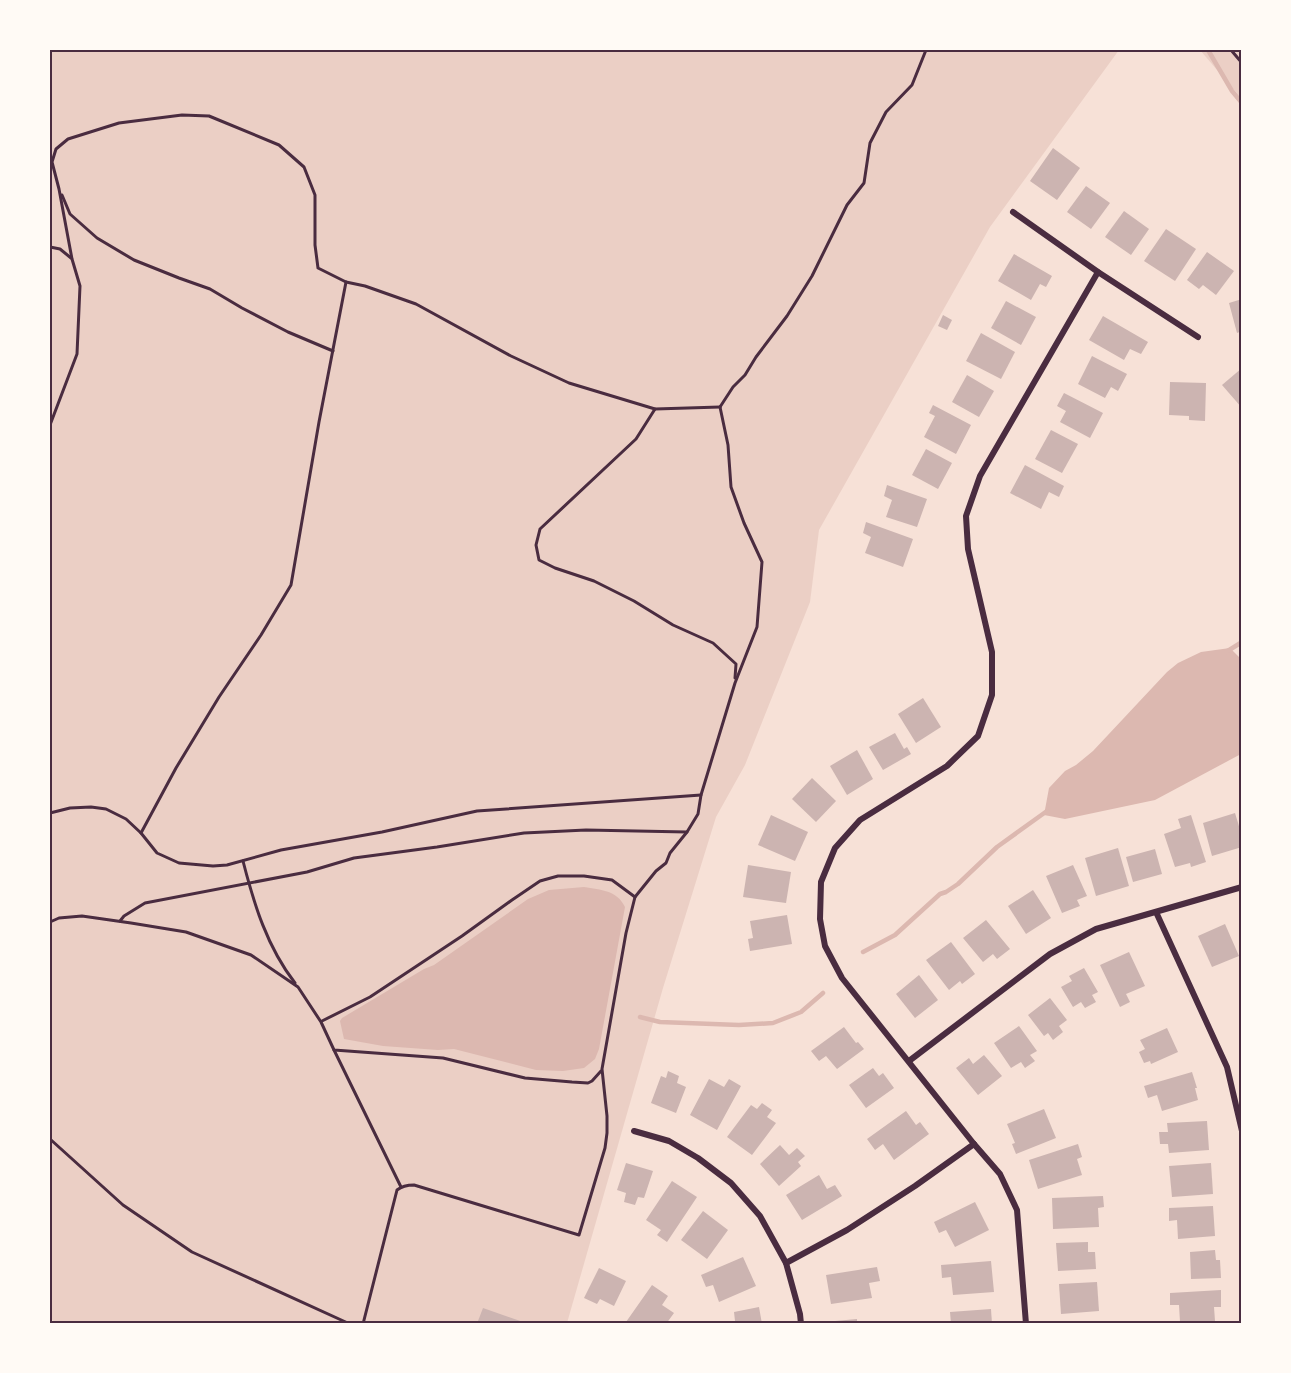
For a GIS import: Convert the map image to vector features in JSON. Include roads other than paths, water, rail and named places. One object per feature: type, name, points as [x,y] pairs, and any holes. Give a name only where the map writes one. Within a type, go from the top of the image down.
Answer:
[{"type":"street","points":[[1013,212],[1098,273],[1198,337]]},
{"type":"street","points":[[1026,1323],[1017,1210],[1000,1174],[842,978],[825,946],[820,919],[821,882],[834,848],[860,820],[947,766],[978,736],[992,695],[992,652],[968,549],[966,516],[980,476],[1098,273]]},
{"type":"street","points":[[909,1061],[1050,954],[1096,929],[1242,887]]},
{"type":"street","points":[[1156,912],[1227,1066],[1242,1131]]},
{"type":"street","points":[[634,1131],[669,1141],[698,1158],[731,1183],[760,1216],[786,1263],[801,1323]]},
{"type":"street","points":[[786,1263],[847,1230],[974,1144]]},
{"type":"waterway","points":[[1208,50],[1232,91],[1242,103]]},
{"type":"waterway","points":[[1226,652],[1242,642]]},
{"type":"waterway","points":[[863,952],[895,935],[940,894],[958,884],[997,847],[1047,811]]},
{"type":"waterway","points":[[640,1017],[660,1022],[739,1025],[773,1023],[801,1012],[823,993]]}]
